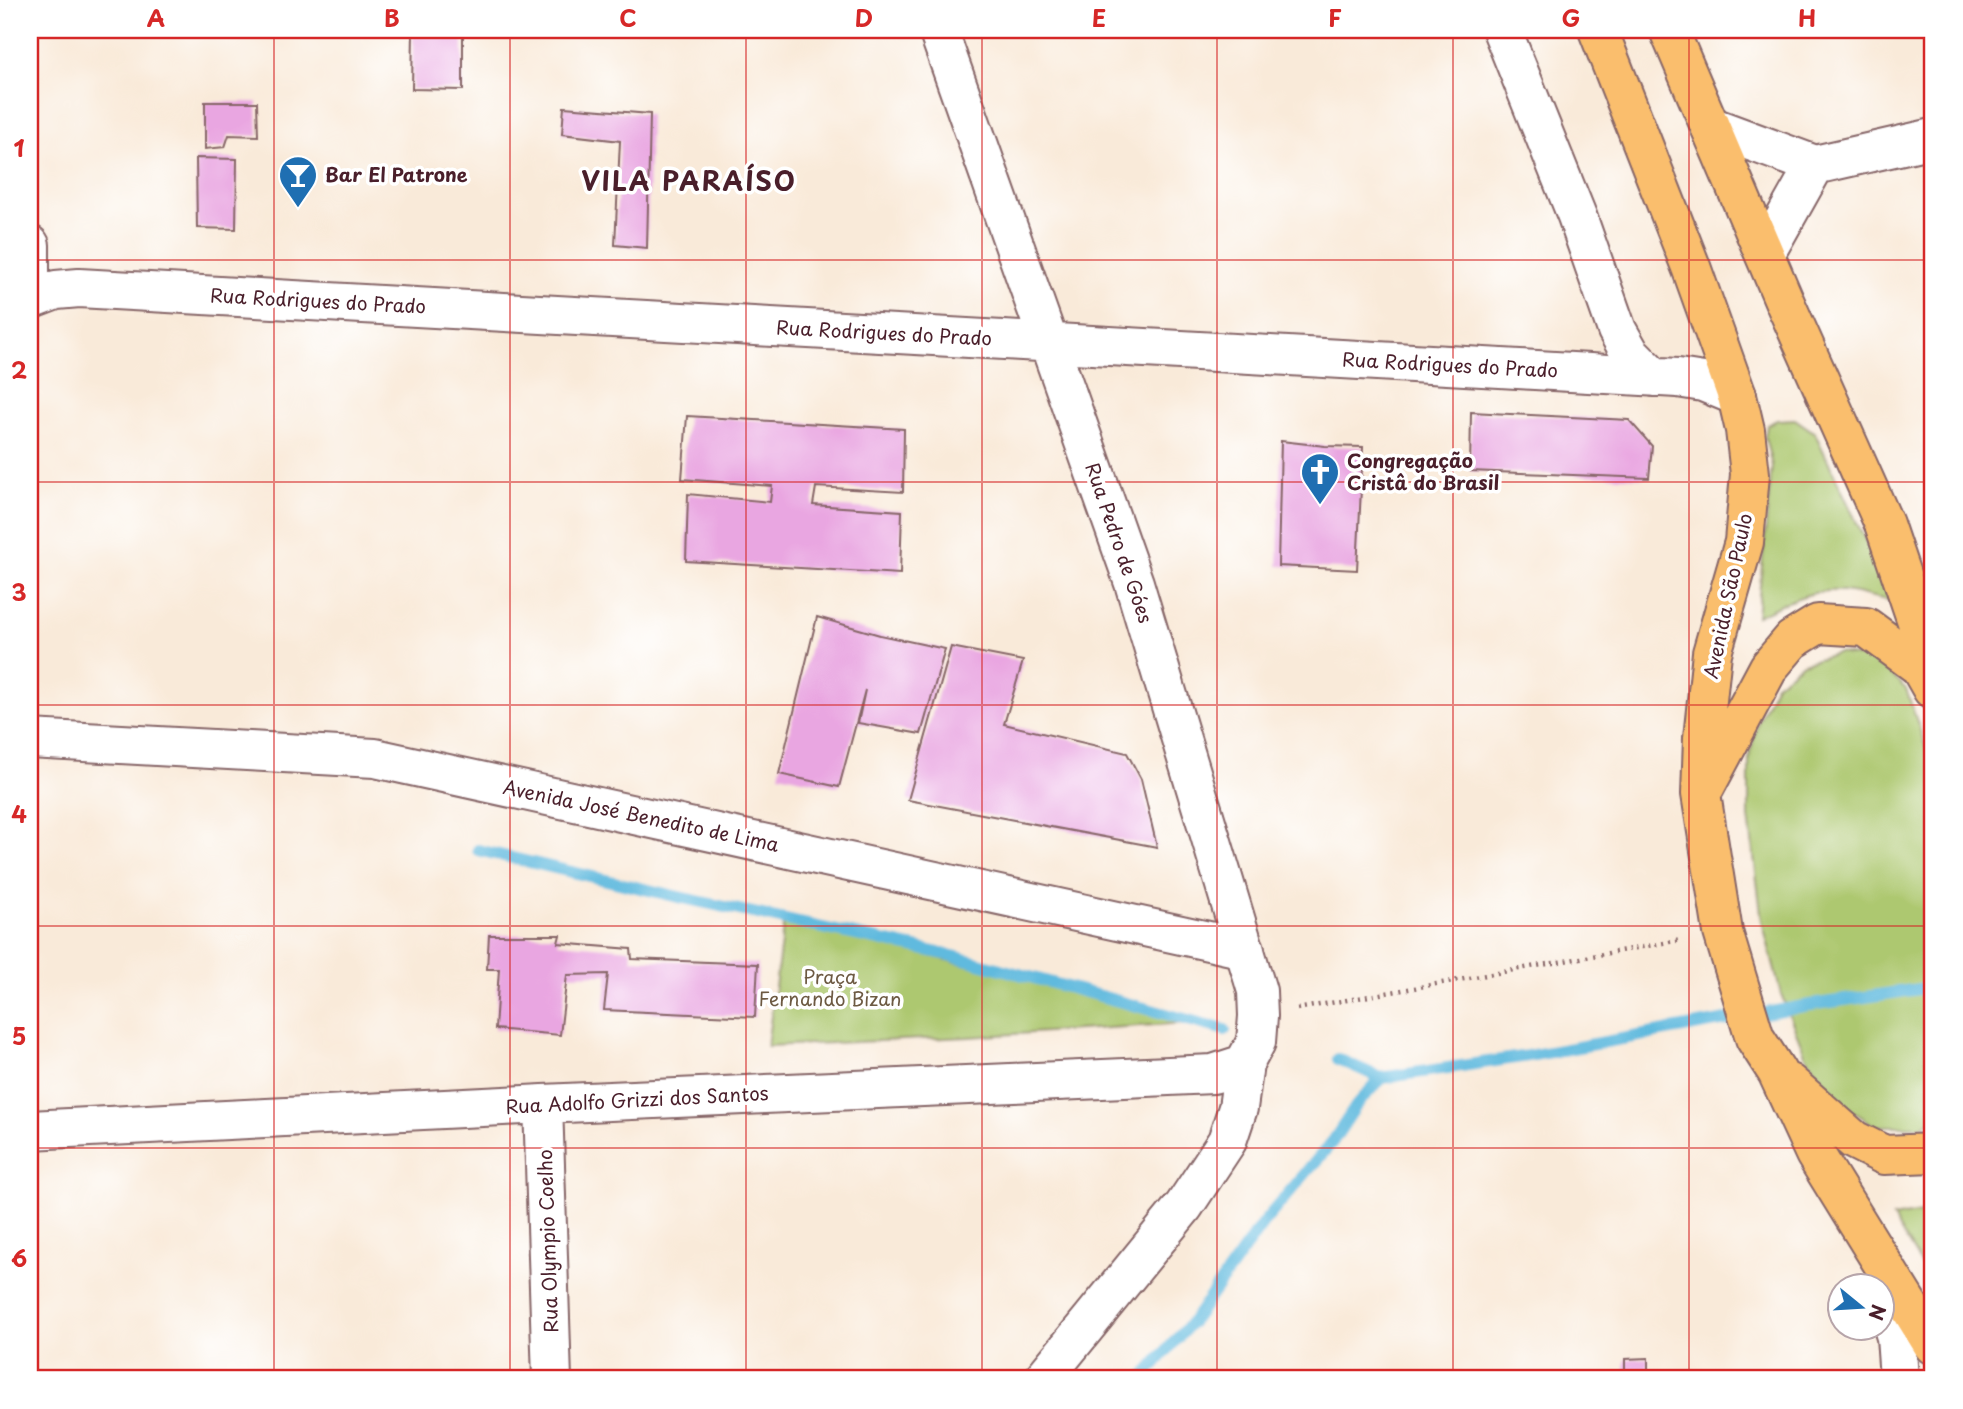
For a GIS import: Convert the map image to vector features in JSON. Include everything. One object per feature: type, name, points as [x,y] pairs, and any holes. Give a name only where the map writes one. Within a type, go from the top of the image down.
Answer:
[{"type":"main road","name":"Avenida São Paulo","points":[[1598,30],[1691,267],[1737,396],[1745,430],[1750,474],[1744,542],[1712,653],[1703,738],[1701,794],[1723,932],[1755,1038],[1777,1073],[1815,1154],[1933,1345]]},
{"type":"main road","points":[[1668,36],[1884,524],[1933,669]]},
{"type":"main road","points":[[1701,794],[1769,667],[1792,640],[1818,624],[1866,627],[1919,666],[1933,691]]},
{"type":"main road","points":[[1777,1073],[1854,1140],[1884,1155],[1933,1153]]},
{"type":"street","name":"Rua Pedro de Góes","points":[[938,30],[1134,583],[1257,991],[1256,1042],[1244,1064],[1238,1108],[1227,1141],[1184,1206],[1044,1379]]},
{"type":"street","points":[[1502,30],[1577,216],[1617,330],[1630,353],[1654,377]]},
{"type":"street","points":[[1710,126],[1815,165],[1933,138]]},
{"type":"street","points":[[1765,254],[1815,165]]},
{"type":"street","points":[[30,245],[30,279]]},
{"type":"street","name":"Rua Rodrigues do Prado","points":[[30,300],[56,290],[79,288],[1050,342],[1678,378],[1703,382],[1737,396]]},
{"type":"street","name":"Avenida José Benedito de Lima","points":[[30,739],[375,758],[1245,948]]},
{"type":"street","name":"Rua Adolfo Grizzi dos Santos","points":[[30,1130],[1213,1074],[1244,1064]]},
{"type":"street","name":"Rua Olympio Coelho","points":[[543,1104],[552,1379]]},
{"type":"street","points":[[1865,1236],[1877,1272]]},
{"type":"street","points":[[1896,1336],[1899,1379]]},
{"type":"path","points":[[1258,1016],[1723,932]]},
{"type":"green space","points":[[1795,419],[1815,433],[1893,600],[1850,592],[1825,591],[1802,596],[1757,616],[1772,466],[1765,437],[1767,425],[1777,420]]},
{"type":"green space","points":[[1839,653],[1876,661],[1906,689],[1933,769],[1933,1119],[1921,1126],[1875,1126],[1837,1100],[1805,1054],[1781,994],[1762,921],[1749,817],[1749,758],[1758,722],[1776,684],[1803,663]]},
{"type":"green space","name":"Praça Fernando Bizan","points":[[784,920],[1201,1022],[969,1037],[767,1046]]},
{"type":"green space","points":[[1933,1211],[1933,1284],[1893,1218]]},
{"type":"building","points":[[413,30],[463,30],[463,90],[412,89]]},
{"type":"building","points":[[205,102],[257,102],[258,136],[229,135],[225,147],[205,149]]},
{"type":"building","points":[[564,107],[650,114],[647,248],[615,245],[620,141],[562,134]]},
{"type":"building","points":[[196,158],[237,159],[236,229],[197,228]]},
{"type":"building","points":[[1471,412],[1629,420],[1652,446],[1649,478],[1470,471]]},
{"type":"building","points":[[687,416],[904,429],[903,492],[816,487],[813,505],[902,511],[900,574],[686,561],[688,494],[770,502],[772,486],[682,479]]},
{"type":"building","name":"Congregação Cristâ do Brasil","points":[[1281,441],[1363,447],[1357,570],[1278,566]]},
{"type":"building","points":[[817,617],[880,635],[945,649],[921,734],[858,723],[865,690],[839,787],[779,774]]},
{"type":"building","points":[[951,647],[1023,661],[1004,724],[1127,753],[1141,779],[1157,847],[908,800]]},
{"type":"building","points":[[489,935],[560,935],[558,943],[631,949],[632,959],[758,964],[755,1017],[604,1010],[608,974],[567,975],[560,1035],[495,1029],[499,969],[487,969]]},
{"type":"building","points":[[1648,1358],[1648,1375],[1662,1372],[1663,1379],[1625,1379],[1625,1359]]},
{"type":"waterway","points":[[478,850],[683,898],[953,956],[1225,1030]]},
{"type":"waterway","points":[[1142,1379],[1195,1318],[1263,1223],[1333,1141],[1356,1106],[1381,1078],[1528,1056],[1804,1006],[1933,987]]},
{"type":"waterway","points":[[1338,1059],[1381,1078]]},
{"type":"place","name":"Bar El Patrone","points":[[298,209]]},
{"type":"place","name":"Congregação Cristâ do Brasil","points":[[1320,506]]},
{"type":"district","name":"VILA PARAÍSO","points":[[689,182]]}]
